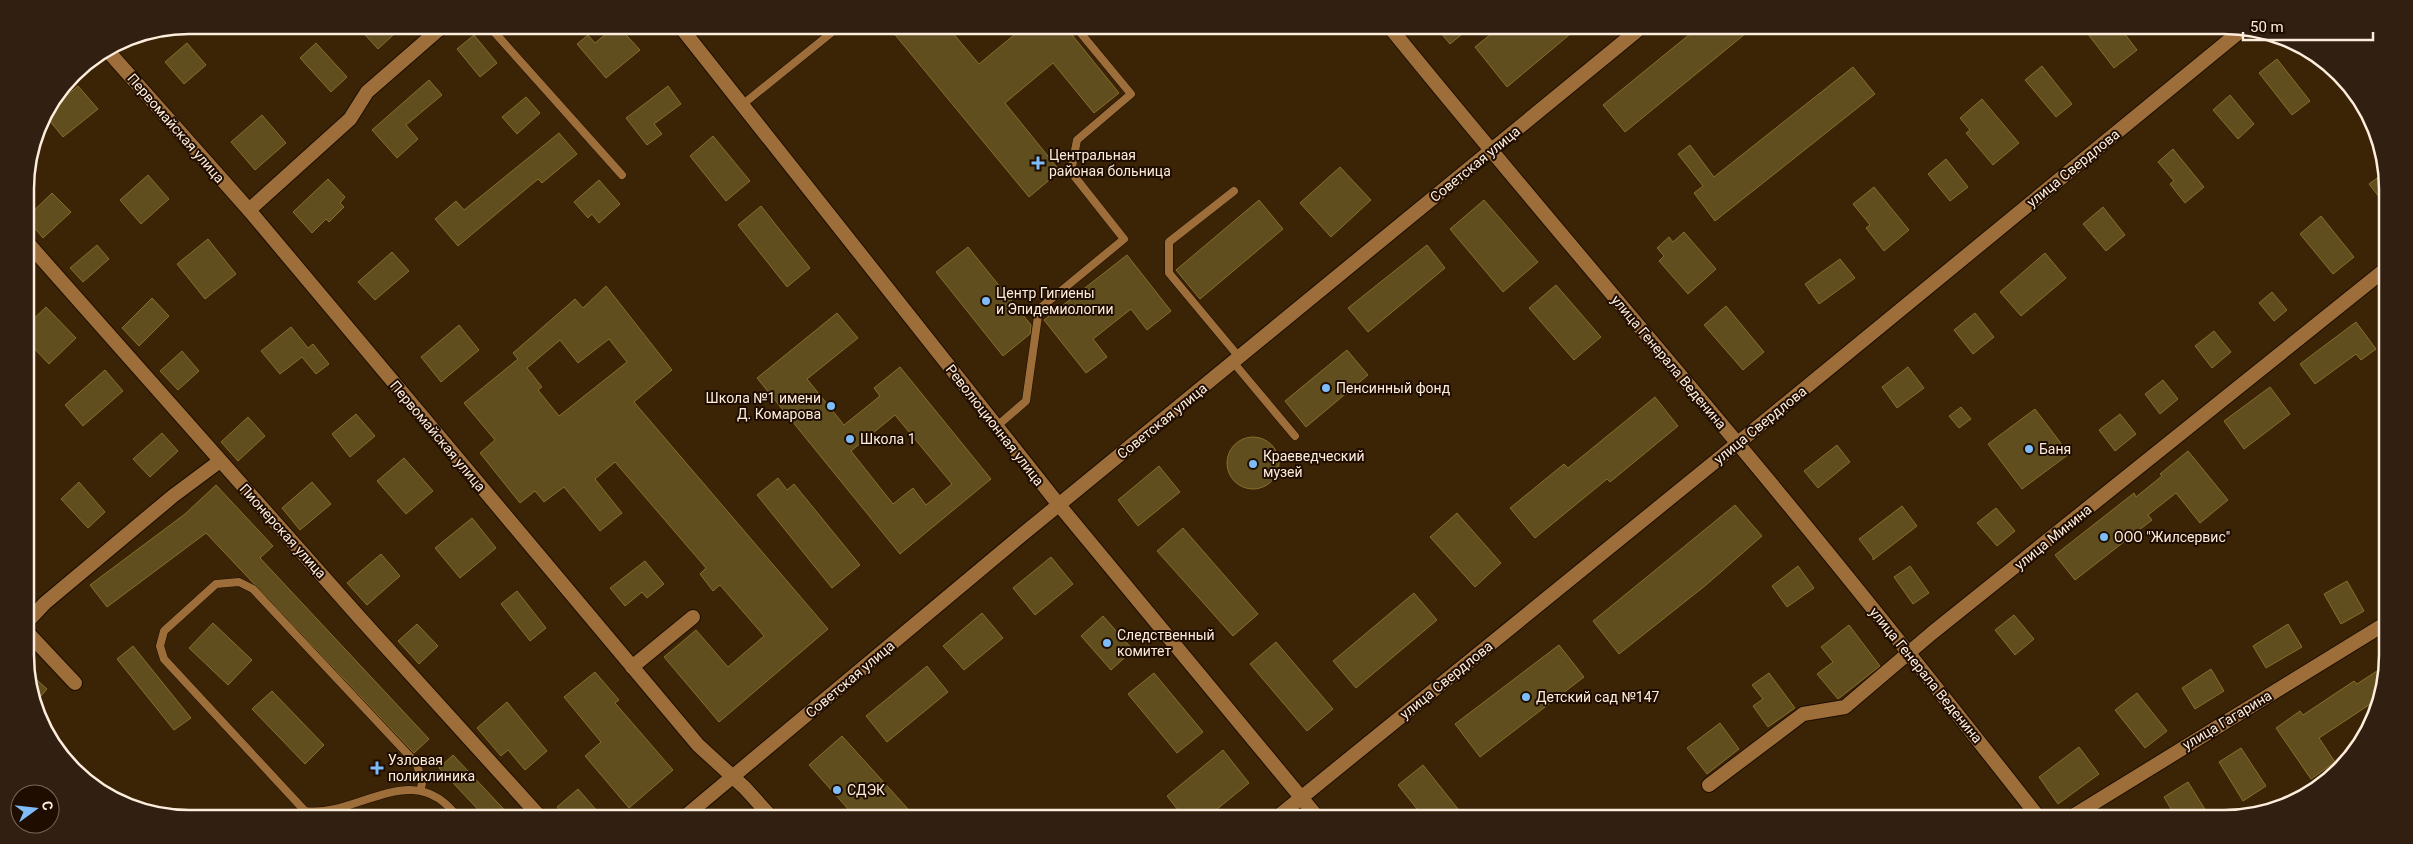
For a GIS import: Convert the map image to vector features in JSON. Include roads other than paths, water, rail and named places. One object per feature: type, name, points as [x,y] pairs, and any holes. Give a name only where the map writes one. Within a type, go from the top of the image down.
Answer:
[{"type":"street","points":[[249,210],[350,119],[367,92],[434,34]]},
{"type":"street","name":"Революционная улица","points":[[686,34],[1059,505],[1312,810]]},
{"type":"street","name":"улица Генерала Веденина","points":[[1395,34],[1491,151],[1738,443],[1910,652],[2033,810]]},
{"type":"street","name":"Советская улица","points":[[693,810],[1059,505],[1491,151],[1630,34]]},
{"type":"street","name":"улица Свердлова","points":[[1286,810],[2236,34]]},
{"type":"street","name":"Первомайская улица","points":[[111,55],[249,210],[698,745],[734,776],[765,810]]},
{"type":"street","name":"Пионерская улица","points":[[34,250],[534,810]]},
{"type":"street","name":"улица Минина","points":[[1709,784],[1803,714],[1846,707],[1910,652],[2379,274]]},
{"type":"street","points":[[34,615],[45,603],[173,496],[220,460]]},
{"type":"street","points":[[632,667],[693,617]]},
{"type":"street","name":"улица Гагарина","points":[[2083,810],[2379,628]]},
{"type":"street","points":[[34,640],[75,683]]},
{"type":"lane","points":[[496,34],[622,175]]},
{"type":"lane","points":[[742,105],[830,34]]},
{"type":"lane","points":[[996,426],[1026,400],[1039,309],[1124,239],[1071,172],[1077,140],[1131,94],[1081,34]]},
{"type":"lane","points":[[1234,191],[1169,242],[1169,273],[1295,436]]},
{"type":"lane","points":[[304,810],[164,659],[160,646],[164,631],[216,584],[238,582],[253,589],[417,764],[422,784],[420,792]]},
{"type":"lane","points":[[333,810],[375,795],[407,789],[432,794],[449,810]]},
{"type":"place","name":"Центральная районая больница","points":[[1038,163]]},
{"type":"place","name":"Центр Гигиены и Эпидемиологии","points":[[986,301]]},
{"type":"place","name":"Пенсинный фонд","points":[[1326,388]]},
{"type":"place","name":"Школа №1 имени Д. Комарова","points":[[831,406]]},
{"type":"place","name":"Школа 1","points":[[850,439]]},
{"type":"place","name":"Баня","points":[[2029,449]]},
{"type":"place","name":"Краеведческий музей","points":[[1253,464]]},
{"type":"place","name":"ООО \"Жилсервис\"","points":[[2104,537]]},
{"type":"place","name":"Следственный комитет","points":[[1107,643]]},
{"type":"place","name":"Детский сад №147","points":[[1526,697]]},
{"type":"place","name":"Узловая поликлиника","points":[[377,768]]},
{"type":"place","name":"СДЭК","points":[[837,790]]}]
